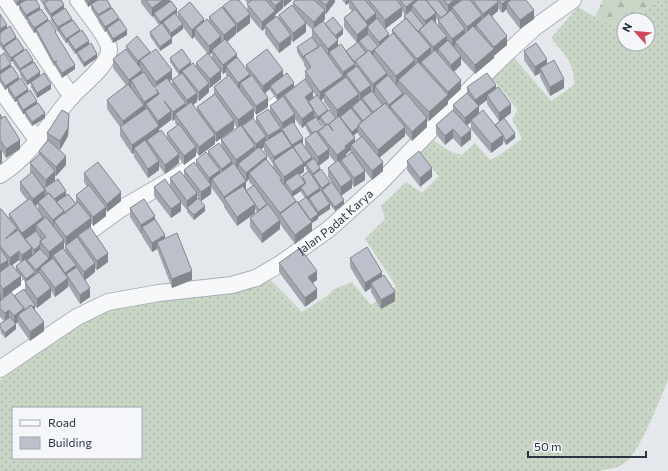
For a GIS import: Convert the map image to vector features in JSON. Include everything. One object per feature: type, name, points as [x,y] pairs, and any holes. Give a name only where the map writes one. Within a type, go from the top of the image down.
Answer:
[{"type":"street","points":[[6,0],[72,97]]},
{"type":"street","points":[[0,175],[21,158],[38,141],[72,97],[103,64],[107,57],[109,48],[105,38],[78,0]]},
{"type":"street","name":"Jalan Padat Karya","points":[[0,369],[77,316],[108,302],[159,292],[232,285],[256,278],[280,264],[329,229],[380,184],[473,86],[503,57],[534,28],[574,0]]},
{"type":"street","points":[[0,89],[38,141]]},
{"type":"street","points":[[0,306],[27,287],[58,257],[119,210],[180,174],[289,96]]},
{"type":"green space","points":[[603,0],[660,0],[640,12],[616,12],[616,25],[595,17]]},
{"type":"green space","points":[[660,0],[668,0],[668,380],[643,437],[631,457],[626,462],[616,467],[600,471],[0,471],[0,380],[104,309],[167,301],[230,290],[269,278],[302,312],[327,296],[334,289],[352,282],[371,305],[396,286],[365,239],[385,219],[381,206],[406,182],[422,193],[439,176],[417,151],[431,138],[445,148],[462,155],[475,143],[490,160],[501,154],[522,139],[512,119],[518,110],[490,76],[511,54],[551,101],[574,85],[574,77],[568,59],[551,38],[578,7],[595,17],[615,25],[616,52],[656,52],[656,12],[640,12]]},
{"type":"building","points":[[26,0],[36,0],[40,7],[26,15],[19,4]]},
{"type":"building","points":[[49,0],[61,0],[64,5],[51,14],[44,3]]},
{"type":"building","points":[[98,0],[107,0],[111,7],[98,15],[91,4]]},
{"type":"building","points":[[146,0],[163,0],[152,8]]},
{"type":"building","points":[[231,0],[239,0],[250,14],[237,24],[223,6]]},
{"type":"building","points":[[252,0],[266,0],[275,11],[262,22],[247,4]]},
{"type":"building","points":[[270,0],[282,0],[275,6]]},
{"type":"building","points":[[295,0],[314,0],[325,10],[314,22],[293,3]]},
{"type":"building","points":[[319,0],[330,0],[326,5]]},
{"type":"building","points":[[350,0],[365,0],[376,13],[366,21]]},
{"type":"building","points":[[369,0],[397,0],[402,7],[385,20]]},
{"type":"building","points":[[400,0],[415,0],[406,7]]},
{"type":"building","points":[[418,0],[426,0],[436,13],[425,21],[412,5]]},
{"type":"building","points":[[426,0],[438,0],[448,13],[441,18]]},
{"type":"building","points":[[444,0],[454,0],[448,5]]},
{"type":"building","points":[[462,0],[470,0],[482,15],[467,27],[452,7]]},
{"type":"building","points":[[473,0],[497,0],[498,2],[483,14]]},
{"type":"building","points":[[499,0],[507,0],[502,4]]},
{"type":"building","points":[[511,0],[526,0],[534,10],[520,20],[507,3]]},
{"type":"building","points":[[171,1],[177,9],[160,22],[154,13]]},
{"type":"building","points":[[190,2],[204,19],[192,30],[178,12]]},
{"type":"building","points":[[292,5],[306,23],[293,33],[279,15]]},
{"type":"building","points":[[222,7],[236,25],[224,35],[209,17]]},
{"type":"building","points":[[65,8],[72,19],[58,27],[51,17]]},
{"type":"building","points":[[112,8],[119,18],[105,27],[98,16]]},
{"type":"building","points":[[41,9],[48,19],[34,28],[27,17]]},
{"type":"building","points":[[355,9],[368,25],[357,35],[344,18]]},
{"type":"building","points":[[411,10],[424,26],[419,30],[419,32],[404,16]]},
{"type":"building","points":[[451,10],[465,29],[452,39],[438,20]]},
{"type":"building","points":[[175,13],[183,24],[171,33],[163,22]]},
{"type":"building","points":[[489,13],[507,36],[494,47],[476,25]]},
{"type":"building","points":[[0,14],[7,25],[0,29]]},
{"type":"building","points":[[277,16],[291,35],[279,44],[265,25]]},
{"type":"building","points":[[333,17],[343,29],[335,36],[325,24]]},
{"type":"building","points":[[377,18],[389,34],[379,42],[368,29],[368,26]]},
{"type":"building","points":[[406,18],[431,47],[417,59],[392,30]]},
{"type":"building","points":[[120,19],[127,30],[113,39],[107,28]]},
{"type":"building","points":[[207,19],[221,36],[209,46],[195,29]]},
{"type":"building","points":[[432,19],[447,36],[433,47],[419,30]]},
{"type":"building","points":[[49,20],[75,65],[62,73],[55,62],[57,61],[54,62],[36,29]]},
{"type":"building","points":[[73,20],[80,30],[66,39],[59,28]]},
{"type":"building","points":[[323,21],[338,40],[328,49],[312,29]]},
{"type":"building","points":[[162,23],[172,38],[160,47],[150,32]]},
{"type":"building","points":[[10,26],[16,37],[3,46],[0,41],[0,33]]},
{"type":"building","points":[[473,26],[494,49],[475,65],[455,42]]},
{"type":"building","points":[[82,30],[89,41],[75,50],[68,39]]},
{"type":"building","points":[[393,33],[415,60],[396,76],[374,50]]},
{"type":"building","points":[[368,34],[378,46],[371,52],[369,50],[368,51],[359,41]]},
{"type":"building","points":[[137,36],[150,52],[138,61],[126,46]]},
{"type":"building","points":[[312,37],[319,47],[304,56],[304,58],[297,47]]},
{"type":"building","points":[[17,38],[24,49],[11,58],[4,47]]},
{"type":"building","points":[[225,39],[237,54],[223,65],[212,50]]},
{"type":"building","points":[[448,40],[461,56],[451,65],[438,49]]},
{"type":"building","points":[[358,42],[366,53],[355,61],[355,63],[346,51]]},
{"type":"building","points":[[91,43],[97,54],[84,63],[77,52]]},
{"type":"building","points":[[536,43],[547,59],[535,67],[524,51]]},
{"type":"building","points":[[341,44],[355,64],[343,72],[329,52]]},
{"type":"building","points":[[321,45],[343,76],[320,92],[305,71],[311,67],[304,56]]},
{"type":"building","points":[[26,49],[33,60],[20,69],[13,58]]},
{"type":"building","points":[[126,49],[142,70],[129,80],[113,59]]},
{"type":"building","points":[[156,49],[172,70],[156,82],[140,60]]},
{"type":"building","points":[[182,49],[191,62],[179,71],[170,58]]},
{"type":"building","points":[[267,49],[283,70],[263,86],[246,65]]},
{"type":"building","points":[[369,50],[387,73],[373,84],[355,61]]},
{"type":"building","points":[[435,50],[461,80],[448,92],[421,62]]},
{"type":"building","points":[[4,53],[11,64],[0,71],[0,56]]},
{"type":"building","points":[[208,53],[221,70],[210,79],[196,63]]},
{"type":"building","points":[[237,57],[250,74],[238,83],[226,66]]},
{"type":"building","points":[[554,60],[564,79],[550,87],[540,68]]},
{"type":"building","points":[[34,62],[40,72],[27,81],[20,70]]},
{"type":"building","points":[[418,62],[448,95],[429,112],[398,80]]},
{"type":"building","points":[[193,63],[209,83],[199,92],[182,71]]},
{"type":"building","points":[[12,66],[19,77],[5,86],[0,78],[0,74]]},
{"type":"building","points":[[357,66],[371,85],[360,93],[346,74]]},
{"type":"building","points":[[144,72],[154,87],[167,78],[186,103],[173,112],[164,101],[171,111],[158,121],[146,104],[159,94],[156,89],[158,93],[144,102],[131,80]]},
{"type":"building","points":[[44,73],[51,84],[37,93],[31,82]]},
{"type":"building","points":[[182,73],[197,93],[187,100],[172,80]]},
{"type":"building","points":[[287,73],[294,83],[277,95],[270,86]]},
{"type":"building","points":[[487,73],[496,85],[475,100],[467,87]]},
{"type":"building","points":[[229,75],[254,108],[238,120],[214,87]]},
{"type":"building","points":[[252,75],[268,98],[256,106],[240,83]]},
{"type":"building","points":[[388,75],[403,93],[389,105],[375,86]]},
{"type":"building","points":[[346,77],[359,94],[337,110],[324,93]]},
{"type":"building","points":[[21,78],[28,89],[15,98],[8,87]]},
{"type":"building","points":[[305,79],[313,91],[305,97],[314,110],[302,119],[284,95]]},
{"type":"building","points":[[128,84],[144,105],[123,121],[107,100]]},
{"type":"building","points":[[498,87],[511,104],[499,113],[487,95]]},
{"type":"building","points":[[30,90],[37,101],[23,110],[17,99]]},
{"type":"building","points":[[372,91],[383,105],[373,112],[362,98]]},
{"type":"building","points":[[406,93],[427,118],[412,132],[390,106]]},
{"type":"building","points":[[467,93],[479,106],[465,118],[453,105]]},
{"type":"building","points":[[215,94],[234,120],[216,133],[197,107]]},
{"type":"building","points":[[317,95],[328,110],[318,117],[308,102]]},
{"type":"building","points":[[283,96],[295,114],[282,123],[270,106]]},
{"type":"building","points":[[361,99],[372,113],[363,121],[352,107]]},
{"type":"building","points":[[191,102],[215,135],[199,147],[175,114]]},
{"type":"building","points":[[38,103],[45,113],[32,122],[25,111]]},
{"type":"building","points":[[385,103],[405,127],[378,150],[358,125]]},
{"type":"building","points":[[147,108],[159,126],[132,145],[120,127]]},
{"type":"building","points":[[351,108],[362,122],[352,132],[340,117]]},
{"type":"building","points":[[268,109],[281,128],[268,136],[256,117]]},
{"type":"building","points":[[62,110],[69,114],[68,128],[60,141],[47,133]]},
{"type":"building","points":[[329,110],[336,118],[329,125],[326,125],[320,117]]},
{"type":"building","points":[[453,110],[471,130],[461,138],[453,129],[445,136],[436,125]]},
{"type":"building","points":[[483,110],[503,135],[491,144],[471,120]]},
{"type":"building","points":[[5,116],[20,140],[6,149],[0,140],[0,119]]},
{"type":"building","points":[[339,116],[355,138],[337,155],[318,131],[328,124],[333,131],[329,124]]},
{"type":"building","points":[[316,117],[323,128],[312,133],[306,123]]},
{"type":"building","points":[[253,118],[266,136],[256,144],[242,126]]},
{"type":"building","points":[[504,118],[515,133],[506,141],[495,125]]},
{"type":"building","points":[[293,122],[303,138],[292,145],[282,129]]},
{"type":"building","points":[[179,124],[196,147],[184,156],[167,133]]},
{"type":"building","points":[[241,125],[255,146],[236,160],[221,139]]},
{"type":"building","points":[[161,130],[179,154],[165,165],[147,140]]},
{"type":"building","points":[[282,131],[292,146],[274,157],[264,142]]},
{"type":"building","points":[[316,131],[329,149],[318,157],[305,139]]},
{"type":"building","points":[[362,136],[383,162],[372,171],[351,145]]},
{"type":"building","points":[[48,140],[66,156],[56,167],[39,151]]},
{"type":"building","points":[[145,140],[159,161],[148,169],[134,148]]},
{"type":"building","points":[[301,142],[312,157],[304,163],[293,147]]},
{"type":"building","points":[[219,143],[232,161],[222,169],[208,151]]},
{"type":"building","points":[[259,147],[267,156],[246,173],[238,164]]},
{"type":"building","points":[[293,147],[304,163],[284,177],[273,161]]},
{"type":"building","points":[[419,151],[432,168],[420,178],[407,161]]},
{"type":"building","points":[[206,152],[220,170],[209,178],[196,160]]},
{"type":"building","points":[[352,152],[365,171],[354,178],[341,160]]},
{"type":"building","points":[[40,154],[55,171],[46,180],[30,163]]},
{"type":"building","points":[[314,158],[320,168],[313,174],[306,164]]},
{"type":"building","points":[[266,159],[282,179],[280,180],[296,201],[280,213],[249,173]]},
{"type":"building","points":[[338,160],[352,179],[341,187],[328,168]]},
{"type":"building","points":[[98,162],[121,192],[107,204],[84,173]]},
{"type":"building","points":[[194,162],[211,185],[201,192],[184,170]]},
{"type":"building","points":[[234,163],[246,181],[224,197],[212,179]]},
{"type":"building","points":[[321,169],[330,182],[322,188],[313,175]]},
{"type":"building","points":[[180,171],[197,193],[187,201],[170,178]]},
{"type":"building","points":[[309,171],[320,188],[307,197],[301,187],[306,183],[302,176]]},
{"type":"building","points":[[32,172],[45,190],[33,199],[20,182]]},
{"type":"building","points":[[298,173],[305,183],[292,192],[285,182]]},
{"type":"building","points":[[58,179],[66,191],[54,199],[44,188]]},
{"type":"building","points":[[165,179],[181,202],[171,209],[154,187]]},
{"type":"building","points":[[332,182],[344,200],[335,207],[322,190]]},
{"type":"building","points":[[89,185],[106,207],[93,217],[76,195]]},
{"type":"building","points":[[254,185],[267,204],[259,210],[246,191]]},
{"type":"building","points":[[243,186],[255,204],[237,217],[224,198]]},
{"type":"building","points":[[321,190],[330,204],[318,212],[309,198]]},
{"type":"building","points":[[49,193],[64,211],[53,220],[38,202]]},
{"type":"building","points":[[68,194],[76,204],[64,214],[64,211],[56,202]]},
{"type":"building","points":[[306,197],[318,214],[310,220],[298,203]]},
{"type":"building","points":[[30,198],[43,217],[22,233],[9,214]]},
{"type":"building","points":[[198,198],[205,206],[194,215],[187,208]]},
{"type":"building","points":[[144,199],[155,216],[141,225],[130,208]]},
{"type":"building","points":[[297,201],[312,222],[295,235],[280,214]]},
{"type":"building","points":[[78,202],[91,218],[66,237],[54,221]]},
{"type":"building","points":[[268,204],[280,220],[262,234],[250,218]]},
{"type":"building","points":[[0,209],[17,228],[5,239],[18,230],[32,248],[22,255],[19,251],[10,258],[0,246]]},
{"type":"building","points":[[46,217],[64,240],[49,252],[40,241],[46,237],[36,225]]},
{"type":"building","points":[[155,219],[165,235],[152,243],[142,227]]},
{"type":"building","points":[[90,227],[108,253],[97,261],[78,235]]},
{"type":"building","points":[[36,231],[42,240],[40,241],[40,245],[34,250],[25,239]]},
{"type":"building","points":[[177,233],[192,271],[172,279],[157,242]]},
{"type":"building","points":[[77,237],[95,263],[84,272],[65,246]]},
{"type":"building","points":[[367,247],[382,272],[365,283],[350,258]]},
{"type":"building","points":[[0,248],[8,260],[0,265]]},
{"type":"building","points":[[63,248],[76,265],[65,273],[53,255]]},
{"type":"building","points":[[300,248],[317,271],[308,277],[317,289],[305,298],[279,263]]},
{"type":"building","points":[[40,249],[49,258],[36,270],[27,260]]},
{"type":"building","points":[[53,258],[68,278],[55,288],[40,268]]},
{"type":"building","points":[[25,259],[35,272],[26,279],[16,266]]},
{"type":"building","points":[[11,264],[21,276],[3,289],[0,285],[0,272]]},
{"type":"building","points":[[77,267],[90,288],[80,295],[66,274]]},
{"type":"building","points":[[39,272],[51,288],[37,299],[25,282]]},
{"type":"building","points":[[384,275],[395,292],[381,300],[371,283]]},
{"type":"building","points":[[24,289],[35,305],[33,307],[31,305],[24,311],[24,308],[14,296]]},
{"type":"building","points":[[11,292],[24,308],[14,316],[9,310],[5,313],[0,308],[0,301]]},
{"type":"building","points":[[31,305],[44,322],[30,332],[18,315]]},
{"type":"building","points":[[10,317],[16,324],[5,333],[0,327],[0,324]]}]
